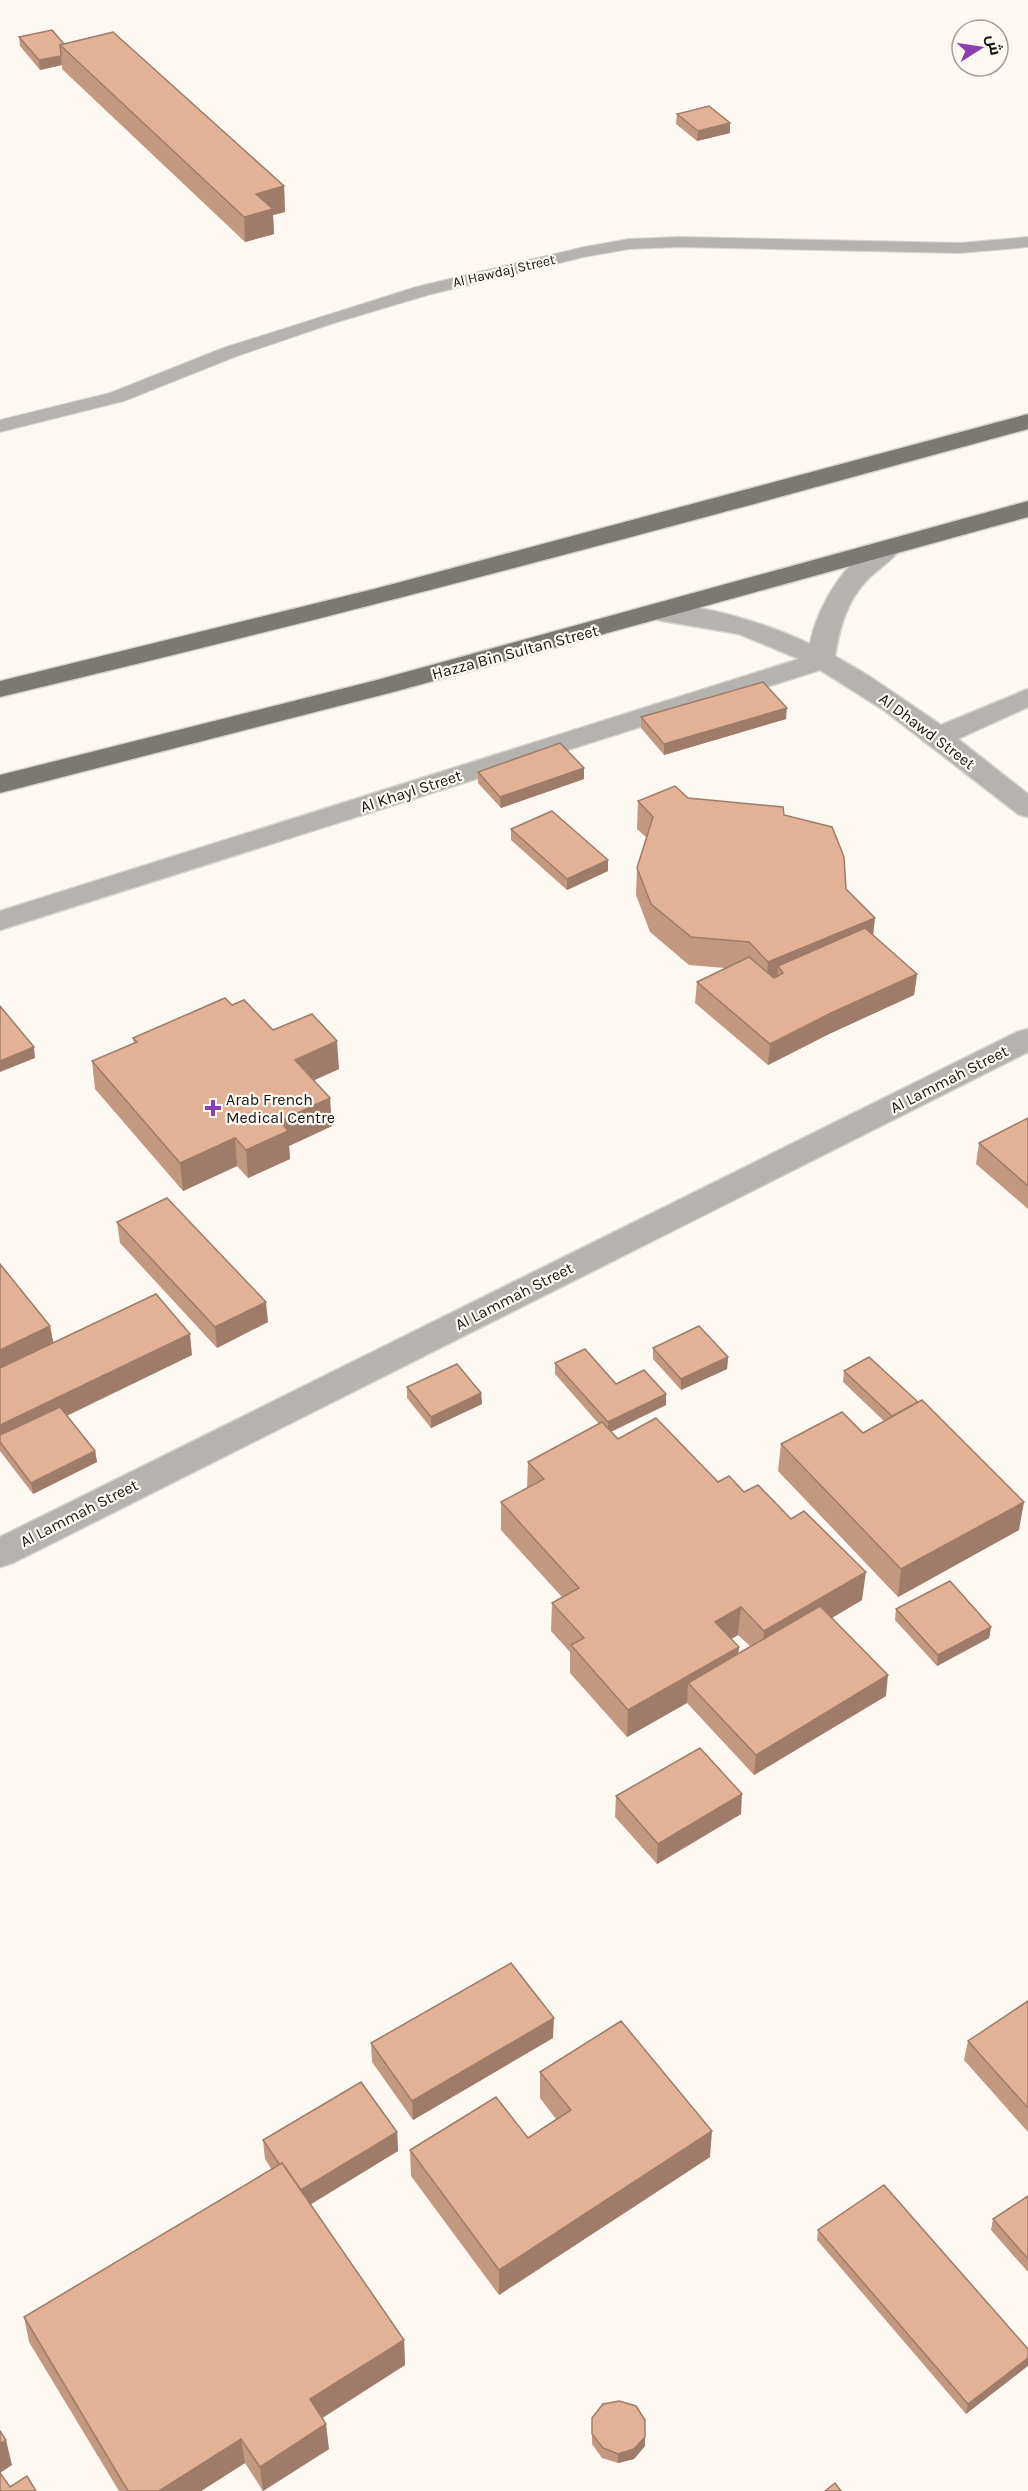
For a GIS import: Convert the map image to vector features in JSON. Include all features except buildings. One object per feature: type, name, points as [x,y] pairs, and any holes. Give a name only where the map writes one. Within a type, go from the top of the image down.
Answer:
[{"type":"main road","points":[[0,689],[149,654],[598,539],[1028,421]]},
{"type":"main road","name":"Hazza Bin Sultan Street","points":[[0,784],[189,738],[663,613],[1028,509]]},
{"type":"street","points":[[821,661],[825,629],[837,599],[858,572],[887,549]]},
{"type":"street","name":"Al Dhawd Street","points":[[663,613],[706,618],[748,628],[786,642],[878,694],[938,737],[1028,808]]},
{"type":"street","name":"Al Khayl Street","points":[[0,921],[821,661]]},
{"type":"street","points":[[938,737],[1028,697]]},
{"type":"street","name":"Al Lammah Street","points":[[0,1553],[1028,1039]]},
{"type":"lane","name":"Al Hawdaj Street","points":[[0,426],[117,397],[230,352],[328,319],[422,291],[584,252],[629,244],[680,242],[960,248],[1028,242]]},
{"type":"place","name":"Arab French Medical Centre","points":[[213,1108]]}]
